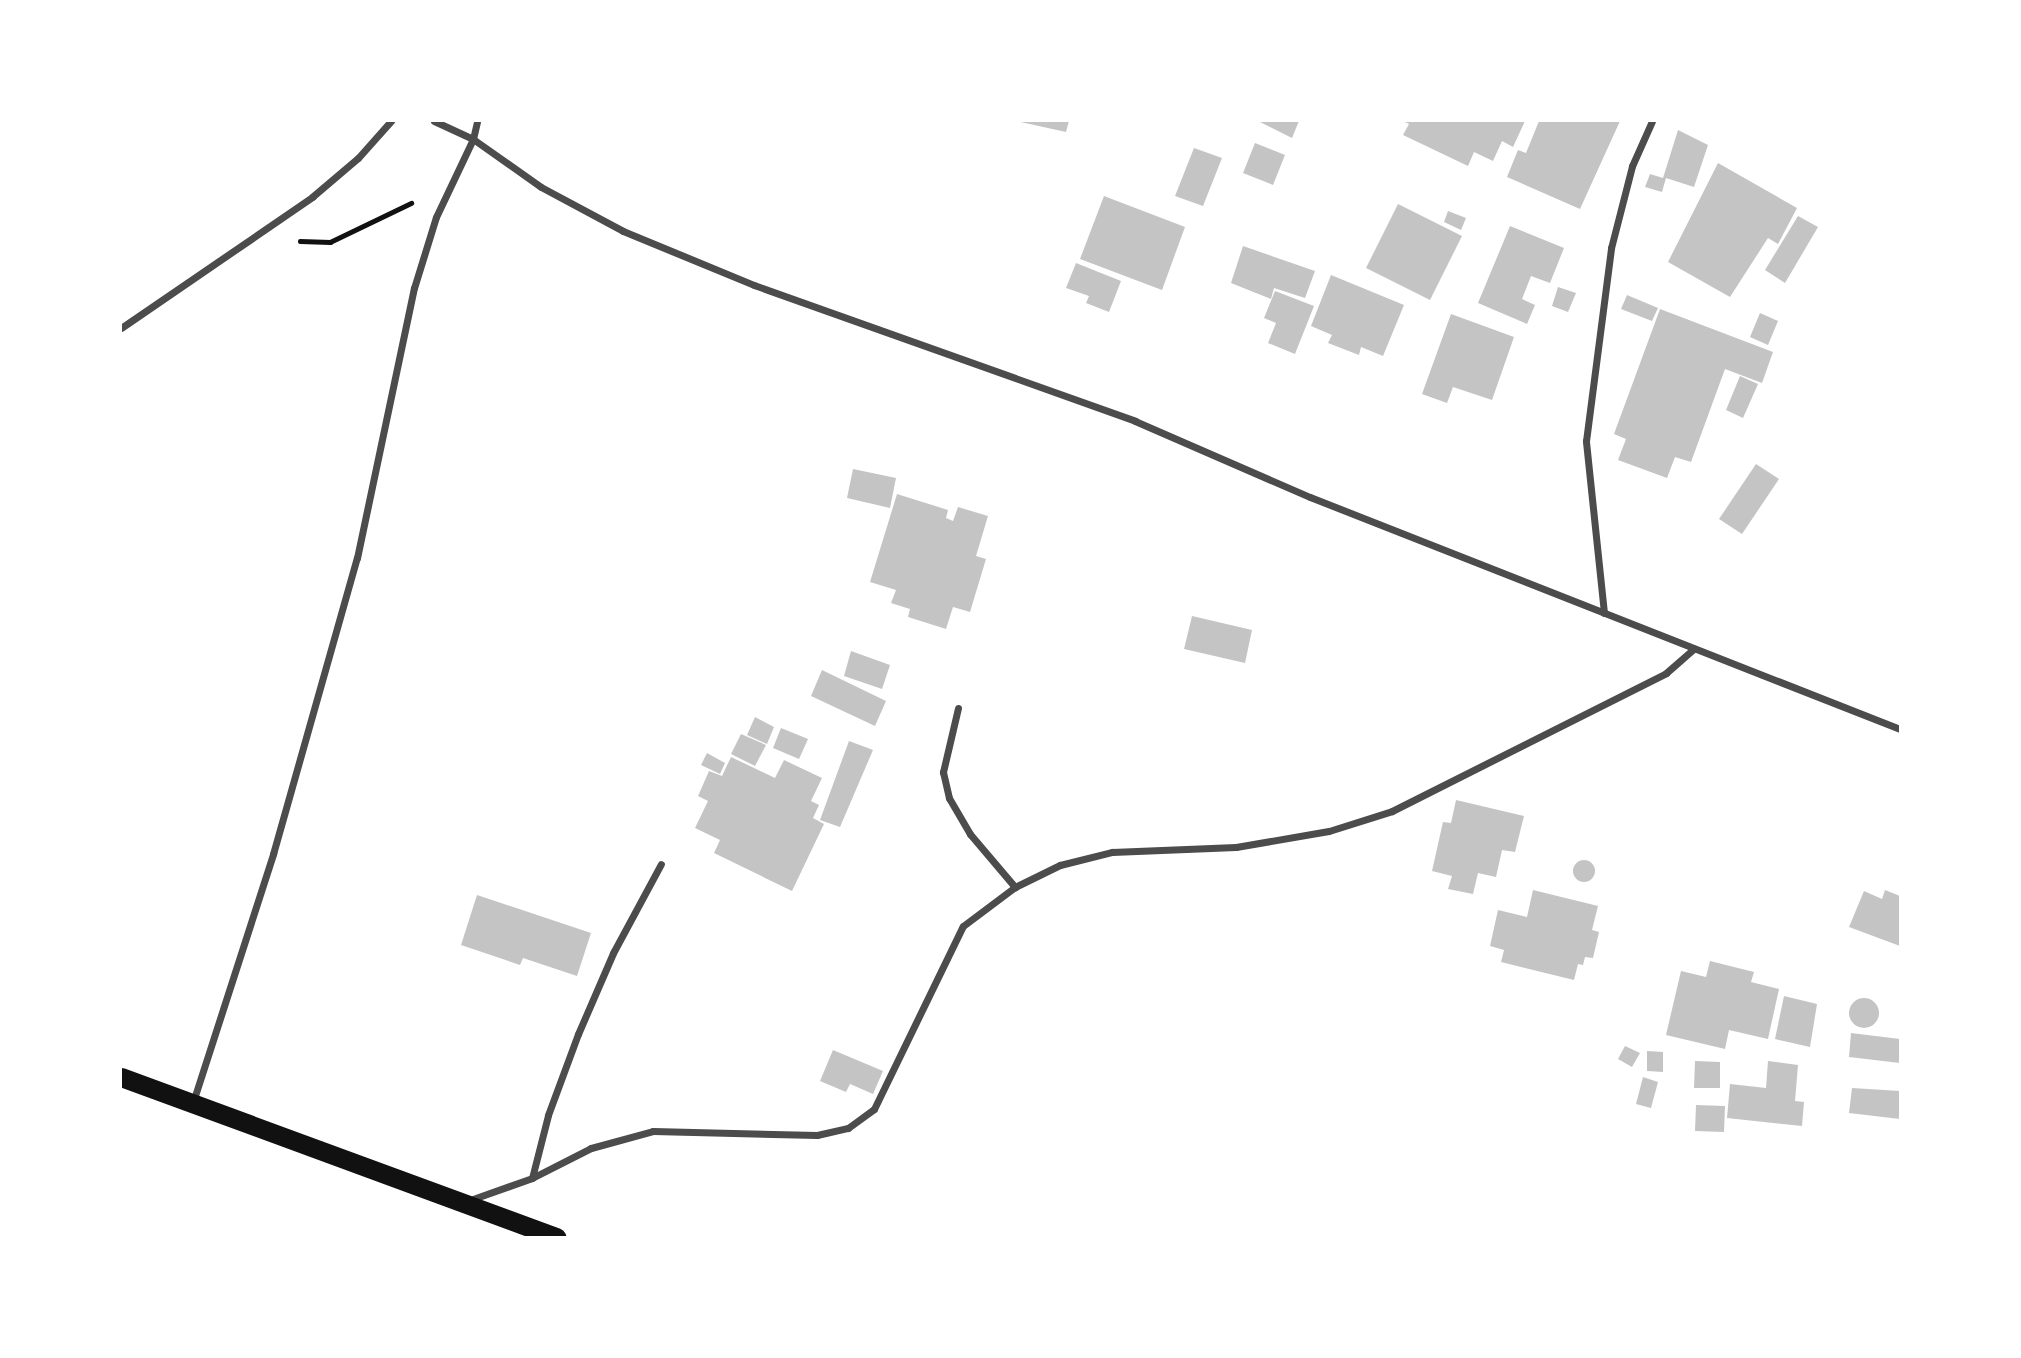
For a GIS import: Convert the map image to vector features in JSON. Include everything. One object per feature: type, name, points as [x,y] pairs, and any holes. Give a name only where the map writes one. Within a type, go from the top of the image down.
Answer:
[{"type":"highway","points":[[121,1077],[557,1237]]},
{"type":"street","points":[[121,328],[340,176],[391,121]]},
{"type":"street","points":[[434,121],[473,139],[541,187],[623,231],[754,285],[1135,421],[1310,497],[1900,730]]},
{"type":"street","points":[[193,1102],[311,725],[357,558],[414,288],[448,189],[473,139],[477,121]]},
{"type":"street","points":[[1604,613],[1586,441],[1611,248],[1632,166],[1648,122]]},
{"type":"street","points":[[463,1202],[532,1178],[591,1147],[653,1130],[817,1135],[858,1122],[874,1109],[891,1077],[951,944],[973,915],[1015,887],[1060,865],[1112,852],[1236,848],[1329,831],[1392,811],[1654,679],[1694,649]]},
{"type":"street","points":[[958,708],[943,772],[949,798],[970,834],[1015,887]]},
{"type":"street","points":[[532,1178],[548,1115],[578,1034],[613,953],[661,864]]},
{"type":"path","points":[[261,233],[296,241],[330,242],[448,189]]},
{"type":"building","points":[[1016,121],[1069,121],[1066,132]]},
{"type":"building","points":[[1258,121],[1299,121],[1292,138]]},
{"type":"building","points":[[1403,121],[1525,121],[1513,147],[1502,141],[1493,161],[1474,152],[1468,166],[1403,135],[1409,124]]},
{"type":"building","points":[[1539,121],[1620,121],[1580,209],[1507,177],[1518,150],[1526,153]]},
{"type":"building","points":[[1678,130],[1708,145],[1694,187],[1666,178],[1662,192],[1645,187],[1650,174],[1663,178]]},
{"type":"building","points":[[1255,143],[1285,155],[1273,185],[1243,173]]},
{"type":"building","points":[[1194,148],[1222,158],[1203,206],[1175,196]]},
{"type":"building","points":[[1718,163],[1797,208],[1778,244],[1768,238],[1730,297],[1668,262]]},
{"type":"building","points":[[1104,196],[1185,227],[1162,290],[1080,259]]},
{"type":"building","points":[[1398,204],[1462,236],[1430,300],[1366,268]]},
{"type":"building","points":[[1448,211],[1466,218],[1461,230],[1444,222]]},
{"type":"building","points":[[1798,216],[1818,227],[1785,283],[1765,270]]},
{"type":"building","points":[[1510,226],[1564,248],[1550,283],[1531,276],[1522,299],[1535,305],[1527,324],[1478,303]]},
{"type":"building","points":[[1243,246],[1315,271],[1305,298],[1274,288],[1271,299],[1231,283]]},
{"type":"building","points":[[1076,263],[1121,281],[1109,312],[1086,303],[1089,296],[1066,288]]},
{"type":"building","points":[[1331,275],[1404,305],[1383,356],[1361,347],[1359,355],[1328,343],[1332,335],[1311,326]]},
{"type":"building","points":[[1558,287],[1576,293],[1568,312],[1552,306]]},
{"type":"building","points":[[1275,291],[1314,306],[1295,354],[1268,343],[1276,323],[1264,318]]},
{"type":"building","points":[[1627,295],[1658,308],[1652,321],[1621,309]]},
{"type":"building","points":[[1660,309],[1773,352],[1762,383],[1725,369],[1691,462],[1675,457],[1667,478],[1618,460],[1626,439],[1614,434]]},
{"type":"building","points":[[1760,313],[1778,321],[1768,345],[1750,337]]},
{"type":"building","points":[[1451,314],[1514,337],[1492,400],[1453,387],[1447,403],[1422,394]]},
{"type":"building","points":[[1740,376],[1758,384],[1743,418],[1726,410]]},
{"type":"building","points":[[1756,464],[1779,479],[1742,534],[1719,519]]},
{"type":"building","points":[[853,469],[896,478],[890,508],[847,498]]},
{"type":"building","points":[[897,494],[948,510],[946,518],[953,521],[958,507],[988,516],[976,556],[986,559],[970,612],[953,607],[946,629],[908,617],[910,609],[891,603],[896,590],[870,582]]},
{"type":"building","points":[[1192,616],[1252,630],[1245,663],[1184,649]]},
{"type":"building","points":[[851,651],[890,665],[882,689],[844,676]]},
{"type":"building","points":[[822,670],[886,701],[875,726],[811,696]]},
{"type":"building","points":[[755,717],[774,727],[767,744],[747,735]]},
{"type":"building","points":[[781,728],[808,739],[799,759],[773,748]]},
{"type":"building","points":[[741,734],[766,745],[755,766],[731,754]]},
{"type":"building","points":[[849,741],[873,750],[840,827],[820,820]]},
{"type":"building","points":[[707,753],[725,763],[720,774],[701,765]]},
{"type":"building","points":[[731,757],[775,778],[784,760],[822,778],[811,801],[819,805],[813,818],[824,824],[792,891],[714,853],[720,840],[695,828],[708,801],[698,796],[709,771],[722,776]]},
{"type":"building","points":[[1456,800],[1524,816],[1515,852],[1502,850],[1496,877],[1478,873],[1473,894],[1448,889],[1452,876],[1432,871],[1443,822],[1451,823]]},
{"type":"building","points":[[1584,860],[1592,863],[1595,871],[1592,879],[1584,882],[1576,879],[1573,871],[1576,863]]},
{"type":"building","points":[[1533,890],[1598,906],[1592,930],[1599,932],[1593,958],[1585,957],[1583,965],[1578,964],[1574,980],[1501,962],[1504,950],[1490,946],[1498,910],[1527,917]]},
{"type":"building","points":[[1885,890],[1900,896],[1900,946],[1849,927],[1864,891],[1882,899]]},
{"type":"building","points":[[477,895],[591,933],[577,976],[523,958],[520,965],[461,945]]},
{"type":"building","points":[[1710,961],[1754,972],[1751,982],[1779,989],[1768,1039],[1729,1030],[1725,1049],[1666,1035],[1681,971],[1706,977]]},
{"type":"building","points":[[1784,996],[1817,1004],[1810,1047],[1775,1039]]},
{"type":"building","points":[[1864,998],[1874,1003],[1879,1013],[1874,1023],[1864,1028],[1854,1023],[1849,1013],[1854,1003]]},
{"type":"building","points":[[1851,1033],[1900,1039],[1900,1063],[1849,1057]]},
{"type":"building","points":[[1625,1046],[1640,1053],[1632,1067],[1618,1059]]},
{"type":"building","points":[[833,1050],[883,1071],[873,1094],[850,1084],[846,1092],[820,1081]]},
{"type":"building","points":[[1647,1051],[1663,1052],[1663,1072],[1647,1071]]},
{"type":"building","points":[[1695,1061],[1720,1062],[1720,1088],[1694,1088]]},
{"type":"building","points":[[1768,1061],[1798,1065],[1795,1101],[1804,1102],[1802,1126],[1727,1118],[1730,1084],[1766,1088]]},
{"type":"building","points":[[1643,1077],[1658,1082],[1651,1108],[1636,1104]]},
{"type":"building","points":[[1852,1088],[1900,1091],[1900,1119],[1849,1113]]},
{"type":"building","points":[[1696,1105],[1725,1106],[1724,1132],[1695,1131]]}]
